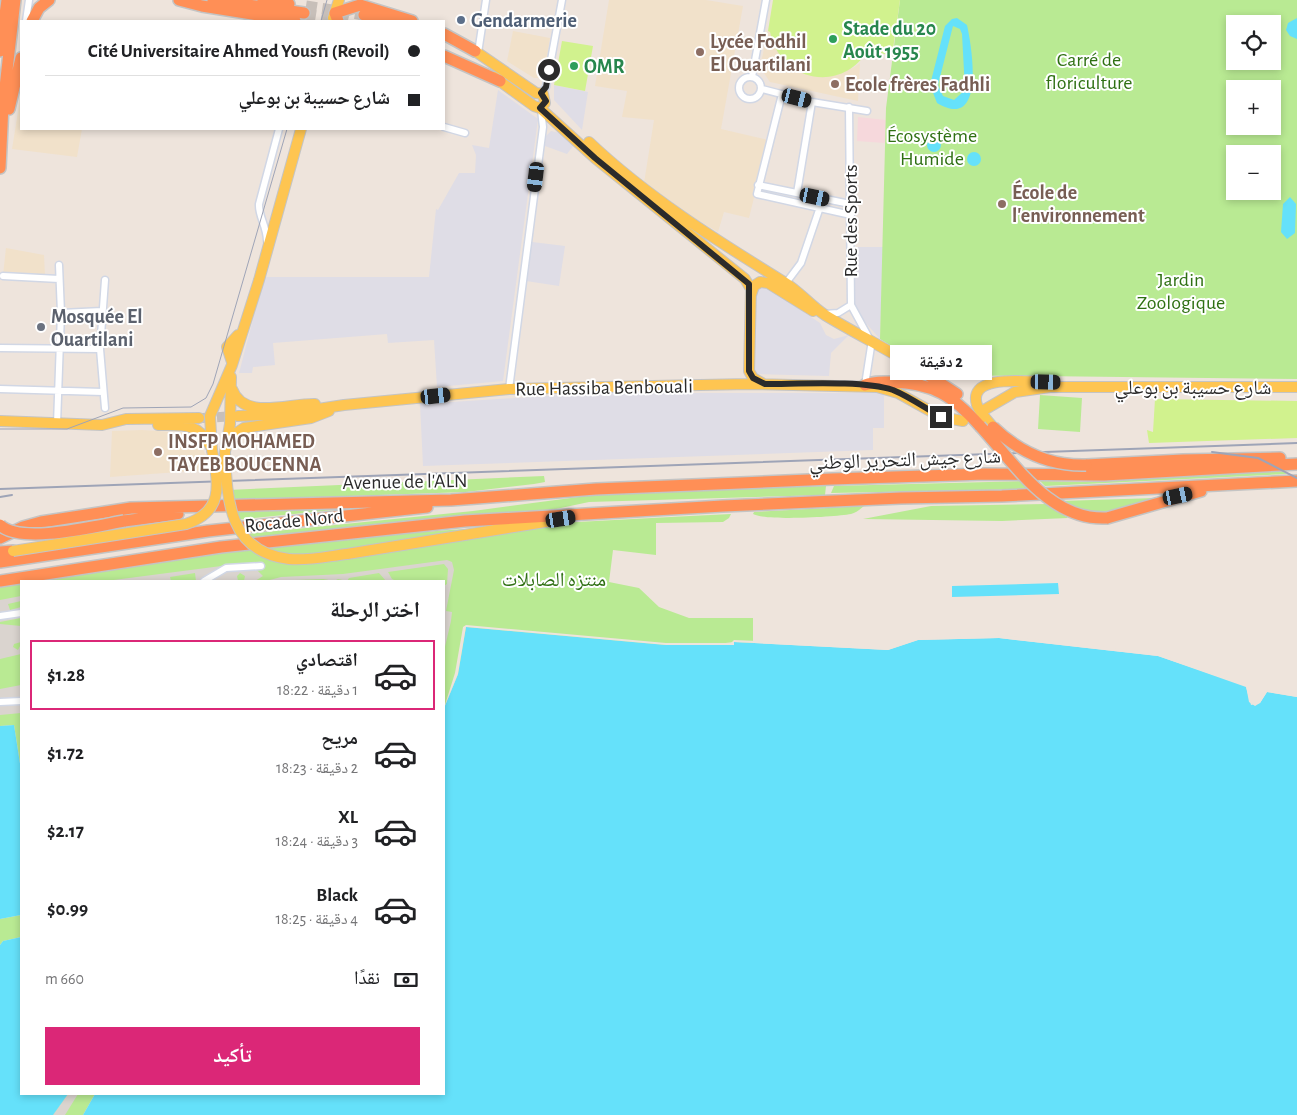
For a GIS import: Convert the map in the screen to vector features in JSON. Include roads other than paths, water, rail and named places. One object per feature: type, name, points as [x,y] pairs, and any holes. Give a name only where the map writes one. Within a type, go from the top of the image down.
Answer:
[{"type":"highway","points":[[0,168],[7,0]]},
{"type":"highway","points":[[4,52],[16,0]]},
{"type":"highway","points":[[33,20],[39,8],[49,0]]},
{"type":"highway","points":[[179,0],[202,6],[297,16]]},
{"type":"highway","points":[[213,0],[297,16]]},
{"type":"highway","points":[[264,0],[297,16]]},
{"type":"highway","points":[[335,19],[360,5],[409,20]]},
{"type":"highway","points":[[364,15],[386,20]]},
{"type":"highway","points":[[445,35],[476,52]]},
{"type":"highway","points":[[445,50],[476,52]]},
{"type":"highway","points":[[445,50],[500,81]]},
{"type":"highway","points":[[2,142],[20,62]]},
{"type":"highway","points":[[911,364],[966,401],[1015,445],[1038,457],[1065,464],[1086,465],[1183,460],[1297,460]]},
{"type":"highway","points":[[865,385],[876,382],[903,383],[928,386],[942,392],[965,409],[1046,497],[1060,508],[1087,518],[1107,518],[1178,496],[1237,484]]},
{"type":"highway","name":"شارع جيش التحرير الوطني","points":[[515,496],[596,490],[822,479],[985,474],[1104,475],[1297,464]]},
{"type":"highway","name":"شارع جيش التحرير الوطني","points":[[594,514],[854,500],[1002,496],[1297,481]]},
{"type":"highway","name":"Avenue de l'ALN","points":[[0,538],[23,527],[131,508],[221,507],[303,502],[451,500],[515,496]]},
{"type":"highway","name":"Rocade Nord","points":[[0,562],[208,531],[498,501],[515,496]]},
{"type":"highway","points":[[0,525],[16,534],[31,535],[221,507]]},
{"type":"highway","name":"Rocade Nord","points":[[0,581],[221,547],[465,521],[594,514]]},
{"type":"highway","points":[[0,552],[13,551]]},
{"type":"main road","points":[[335,19],[339,0]]},
{"type":"main road","points":[[476,52],[539,101],[608,160],[673,210],[738,254],[786,283],[823,314],[911,364],[919,372],[920,377],[903,383]]},
{"type":"main road","points":[[500,81],[539,101],[595,158],[745,279],[749,284],[751,295],[749,371],[753,378],[765,384]]},
{"type":"main road","points":[[13,551],[186,524],[199,520],[209,512],[215,500],[218,479],[212,450],[210,416],[232,365],[301,130]]},
{"type":"main road","points":[[751,295],[754,286],[760,282],[768,283],[813,311],[823,314]]},
{"type":"main road","points":[[232,365],[230,385],[231,414],[224,452],[229,509],[243,535],[255,547],[272,555],[290,559],[347,554],[594,514]]},
{"type":"main road","points":[[993,427],[977,404],[978,393],[986,384],[1000,381],[1062,383],[1090,387]]},
{"type":"main road","name":"Rue Hassiba Benbouali","points":[[344,405],[509,389],[765,384],[865,385]]},
{"type":"main road","points":[[230,385],[238,402],[250,407],[307,404],[344,405]]},
{"type":"main road","points":[[865,385],[894,391],[941,417],[963,421]]},
{"type":"main road","points":[[984,410],[1004,397],[1020,391],[1090,387]]},
{"type":"main road","name":"شارع حسيبة بن بوعلي","points":[[1090,387],[1297,387]]},
{"type":"main road","points":[[238,416],[286,414],[344,405]]},
{"type":"main road","points":[[227,439],[244,428],[311,418],[344,405]]},
{"type":"main road","points":[[102,425],[126,419],[199,418]]},
{"type":"main road","points":[[0,422],[57,424],[66,422],[102,425],[191,427],[203,435],[212,450]]},
{"type":"street","points":[[26,20],[29,0]]},
{"type":"street","points":[[476,52],[486,0]]},
{"type":"street","points":[[509,389],[542,127],[539,101],[546,87],[562,0]]},
{"type":"street","points":[[752,77],[766,0]]},
{"type":"street","points":[[752,77],[759,80],[762,89],[759,95],[752,99],[746,98],[741,94],[740,83],[744,78],[752,77]]},
{"type":"street","points":[[762,89],[812,102],[867,111]]},
{"type":"street","points":[[782,94],[756,191],[758,195],[850,216]]},
{"type":"street","points":[[797,193],[812,102]]},
{"type":"street","name":"Rue des Sports","points":[[823,314],[838,312],[851,305],[849,107]]},
{"type":"street","points":[[445,127],[465,134]]},
{"type":"street","points":[[266,250],[267,232],[259,204],[279,130]]},
{"type":"street","points":[[758,185],[850,204]]},
{"type":"street","points":[[786,283],[801,263],[819,210]]},
{"type":"street","points":[[57,424],[61,313],[59,265]]},
{"type":"street","points":[[3,276],[59,278]]},
{"type":"street","points":[[105,280],[100,349],[105,408]]},
{"type":"street","points":[[851,305],[871,340],[865,385]]},
{"type":"street","points":[[61,313],[102,312]]},
{"type":"street","points":[[0,348],[100,349]]},
{"type":"street","points":[[0,389],[103,392]]},
{"type":"street","points":[[206,580],[226,568],[261,566]]},
{"type":"street","points":[[0,616],[20,613]]},
{"type":"street","points":[[0,702],[20,701]]},
{"type":"water","points":[[957,18],[967,25],[973,67],[969,97],[963,106],[953,109],[937,103],[930,85],[945,26],[952,19]],"holes":[[[953,26],[960,29],[962,34],[965,90],[954,100],[943,96],[938,85]]]},
{"type":"water","points":[[1297,18],[1297,39],[1290,36],[1286,30],[1288,23]]},
{"type":"water","points":[[931,138],[937,138],[941,145],[937,152],[931,152],[927,148],[927,142]]},
{"type":"water","points":[[974,152],[979,154],[981,159],[979,164],[974,166],[969,164],[967,159],[969,154]]},
{"type":"water","points":[[1290,197],[1296,204],[1295,233],[1287,239],[1281,232],[1283,204]]},
{"type":"water","points":[[1058,583],[1059,594],[952,597],[952,586]]},
{"type":"water","points":[[466,627],[666,645],[733,645],[734,642],[888,650],[918,640],[999,638],[1158,656],[1246,687],[1251,705],[1260,703],[1267,692],[1297,697],[1297,1115],[83,1115],[94,1095],[445,1095],[445,706],[458,674]]},
{"type":"water","points":[[14,725],[20,764],[20,915],[0,919],[0,726]]},
{"type":"water","points":[[20,937],[20,1095],[67,1095],[53,1115],[0,1115],[0,945],[3,941]]},
{"type":"tunnel","points":[[306,6],[364,15]]},
{"type":"tunnel","points":[[305,14],[342,20]]},
{"type":"tunnel","points":[[202,418],[238,416]]},
{"type":"tram line","points":[[321,20],[327,0]]},
{"type":"tram line","points":[[0,429],[67,429],[123,408],[191,407],[206,398],[213,384],[287,130]]},
{"type":"railway","points":[[0,489],[1297,443]]},
{"type":"railway","points":[[1212,452],[1258,458],[1297,478]]},
{"type":"railway","points":[[0,497],[12,495]]},
{"type":"place","name":"Gendarmerie","points":[[461,20]]},
{"type":"place","name":"Stade du 20 Août 1955","points":[[833,39]]},
{"type":"place","name":"Lycée Fodhil El Ouartilani","points":[[700,52]]},
{"type":"place","name":"OMR","points":[[574,66]]},
{"type":"place","name":"Ecole frères Fadhli","points":[[835,84]]},
{"type":"place","name":"École de l'environnement","points":[[1002,204]]},
{"type":"place","name":"Mosquée El Ouartilani","points":[[41,327]]},
{"type":"place","name":"INSFP MOHAMED TAYEB BOUCENNA","points":[[158,452]]},
{"type":"park label","name":"Carré de floriculture","points":[[1089,70]]},
{"type":"park label","name":"Écosystème Humide","points":[[932,146]]},
{"type":"park label","name":"Jardin Zoologique","points":[[1181,290]]},
{"type":"park label","name":"منتزه الصابلات","points":[[554,579]]}]
